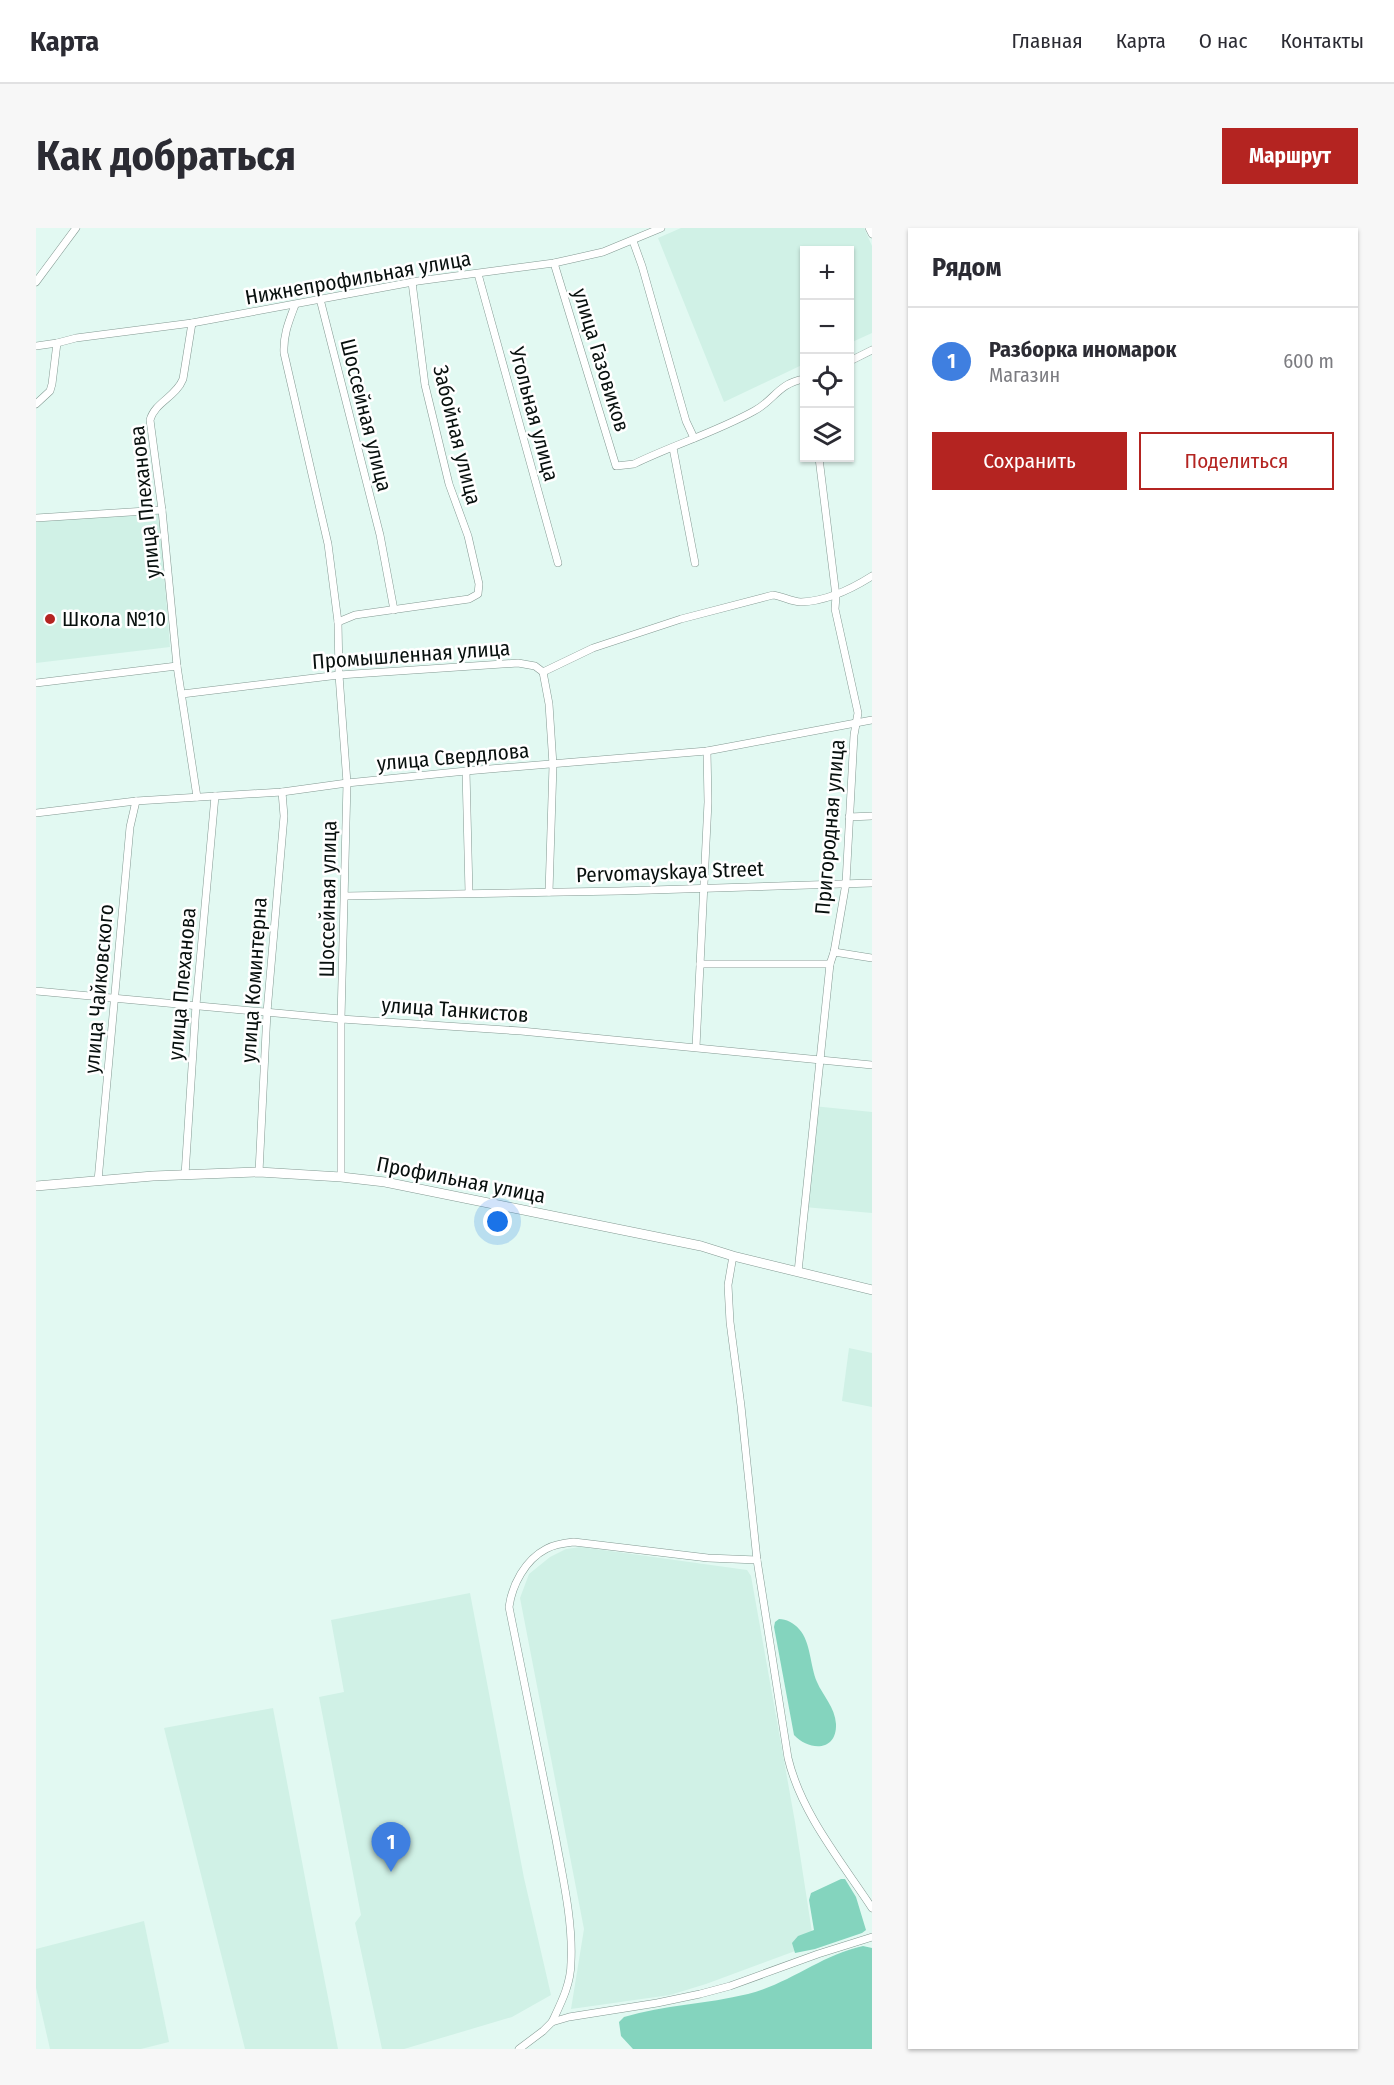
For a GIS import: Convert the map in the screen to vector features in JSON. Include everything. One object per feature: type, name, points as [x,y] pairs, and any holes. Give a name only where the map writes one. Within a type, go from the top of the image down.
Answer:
[{"type":"main road","name":"Профильная улица","points":[[36,1186],[259,1172],[341,1177],[406,1186],[701,1246],[732,1256],[872,1290]]},
{"type":"street","points":[[36,282],[76,228]]},
{"type":"street","name":"Нижнепрофильная улица","points":[[36,346],[76,338],[192,323],[412,282],[555,263],[603,252],[661,228]]},
{"type":"street","points":[[869,228],[872,234]]},
{"type":"street","points":[[633,241],[686,421],[694,438]]},
{"type":"street","name":"улица Газовиков","points":[[555,263],[616,466],[634,464],[673,448]]},
{"type":"street","name":"Угольная улица","points":[[478,274],[558,563]]},
{"type":"street","name":"Забойная улица","points":[[394,610],[469,599],[478,594],[479,584],[468,536],[449,484],[425,385],[412,282]]},
{"type":"street","name":"Шоссейная улица","points":[[320,299],[380,535],[394,610]]},
{"type":"street","name":"Шоссейная улица","points":[[295,305],[283,341],[284,353],[328,544],[338,622],[339,675],[347,783],[341,1019],[341,1177]]},
{"type":"street","name":"улица Плеханова","points":[[192,323],[180,387],[152,412],[150,420],[162,510],[177,666],[197,797]]},
{"type":"street","points":[[36,404],[50,391],[57,343]]},
{"type":"street","points":[[854,359],[872,350]]},
{"type":"street","points":[[695,563],[673,448],[755,411],[782,387],[800,380]]},
{"type":"street","name":"Пригородная улица","points":[[798,1272],[830,964],[846,883],[854,735],[858,713],[835,609],[836,596],[819,462]]},
{"type":"street","points":[[36,518],[162,510]]},
{"type":"street","points":[[549,892],[553,765],[549,704],[543,672],[592,648],[681,619],[773,596],[785,597],[798,602],[836,596],[872,576]]},
{"type":"street","points":[[338,622],[355,615],[394,610]]},
{"type":"street","name":"Промышленная улица","points":[[182,694],[339,675],[518,663],[535,666],[543,672]]},
{"type":"street","points":[[36,683],[177,666]]},
{"type":"street","name":"улица Свердлова","points":[[36,813],[136,801],[282,792],[466,771],[707,751],[872,720]]},
{"type":"street","points":[[696,1047],[708,802],[707,751]]},
{"type":"street","points":[[466,771],[469,893]]},
{"type":"street","name":"улица Коминтерна","points":[[259,1172],[267,1012],[284,816],[282,792]]},
{"type":"street","name":"улица Плеханова","points":[[185,1175],[196,1005],[215,796]]},
{"type":"street","name":"улица Чайковского","points":[[98,1181],[130,827],[136,801]]},
{"type":"street","points":[[849,817],[872,816]]},
{"type":"street","name":"Pervomayskaya Street","points":[[345,896],[872,883]]},
{"type":"street","points":[[834,952],[854,957],[872,958]]},
{"type":"street","points":[[700,964],[830,964]]},
{"type":"street","name":"улица Танкистов","points":[[36,991],[341,1019],[521,1031],[872,1065]]},
{"type":"street","points":[[732,1256],[728,1286],[730,1322],[757,1560],[791,1770],[810,1813],[872,1908]]},
{"type":"street","points":[[519,2049],[552,2022],[570,1975],[570,1942],[565,1891],[509,1607],[511,1592],[522,1573],[544,1549],[557,1544],[574,1542],[708,1558],[757,1560]]},
{"type":"street","points":[[552,2022],[569,2017],[683,1998],[730,1986],[872,1937]]},
{"type":"shaded area","points":[[681,228],[864,228],[872,246],[872,333],[854,341],[854,246],[800,246],[800,366],[724,402],[658,238]]},
{"type":"shaded area","points":[[159,512],[170,647],[36,663],[36,522]]},
{"type":"shaded area","points":[[813,1106],[872,1112],[872,1213],[804,1207]]},
{"type":"shaded area","points":[[849,1348],[872,1353],[872,1407],[842,1401]]},
{"type":"shaded area","points":[[581,1547],[747,1570],[751,1576],[795,1822],[813,1939],[806,1947],[670,1995],[571,2009],[584,1929],[520,1598],[529,1574],[550,1557],[566,1549]]},
{"type":"shaded area","points":[[470,1593],[524,1878],[551,1995],[512,2017],[404,2049],[382,2049],[355,1923],[361,1915],[319,1697],[344,1692],[331,1620]]},
{"type":"shaded area","points":[[273,1708],[338,2049],[245,2049],[164,1728]]},
{"type":"shaded area","points":[[144,1921],[169,2042],[141,2049],[50,2049],[36,1988],[36,1949]]},
{"type":"green space","points":[[779,1619],[795,1625],[806,1641],[817,1682],[835,1718],[835,1733],[827,1744],[814,1746],[794,1735],[774,1627],[775,1622]]},
{"type":"green space","points":[[845,1879],[856,1897],[866,1930],[815,1949],[795,1953],[792,1943],[798,1936],[814,1930],[809,1900],[811,1893]]},
{"type":"green space","points":[[863,1946],[872,1948],[872,2049],[633,2049],[621,2036],[619,2022],[624,2017],[748,1994],[777,1984],[833,1956]]},
{"type":"place","name":"Школа №10","points":[[50,619]]},
{"type":"place","name":"Разборка иномарок","points":[[391,1872]]}]
